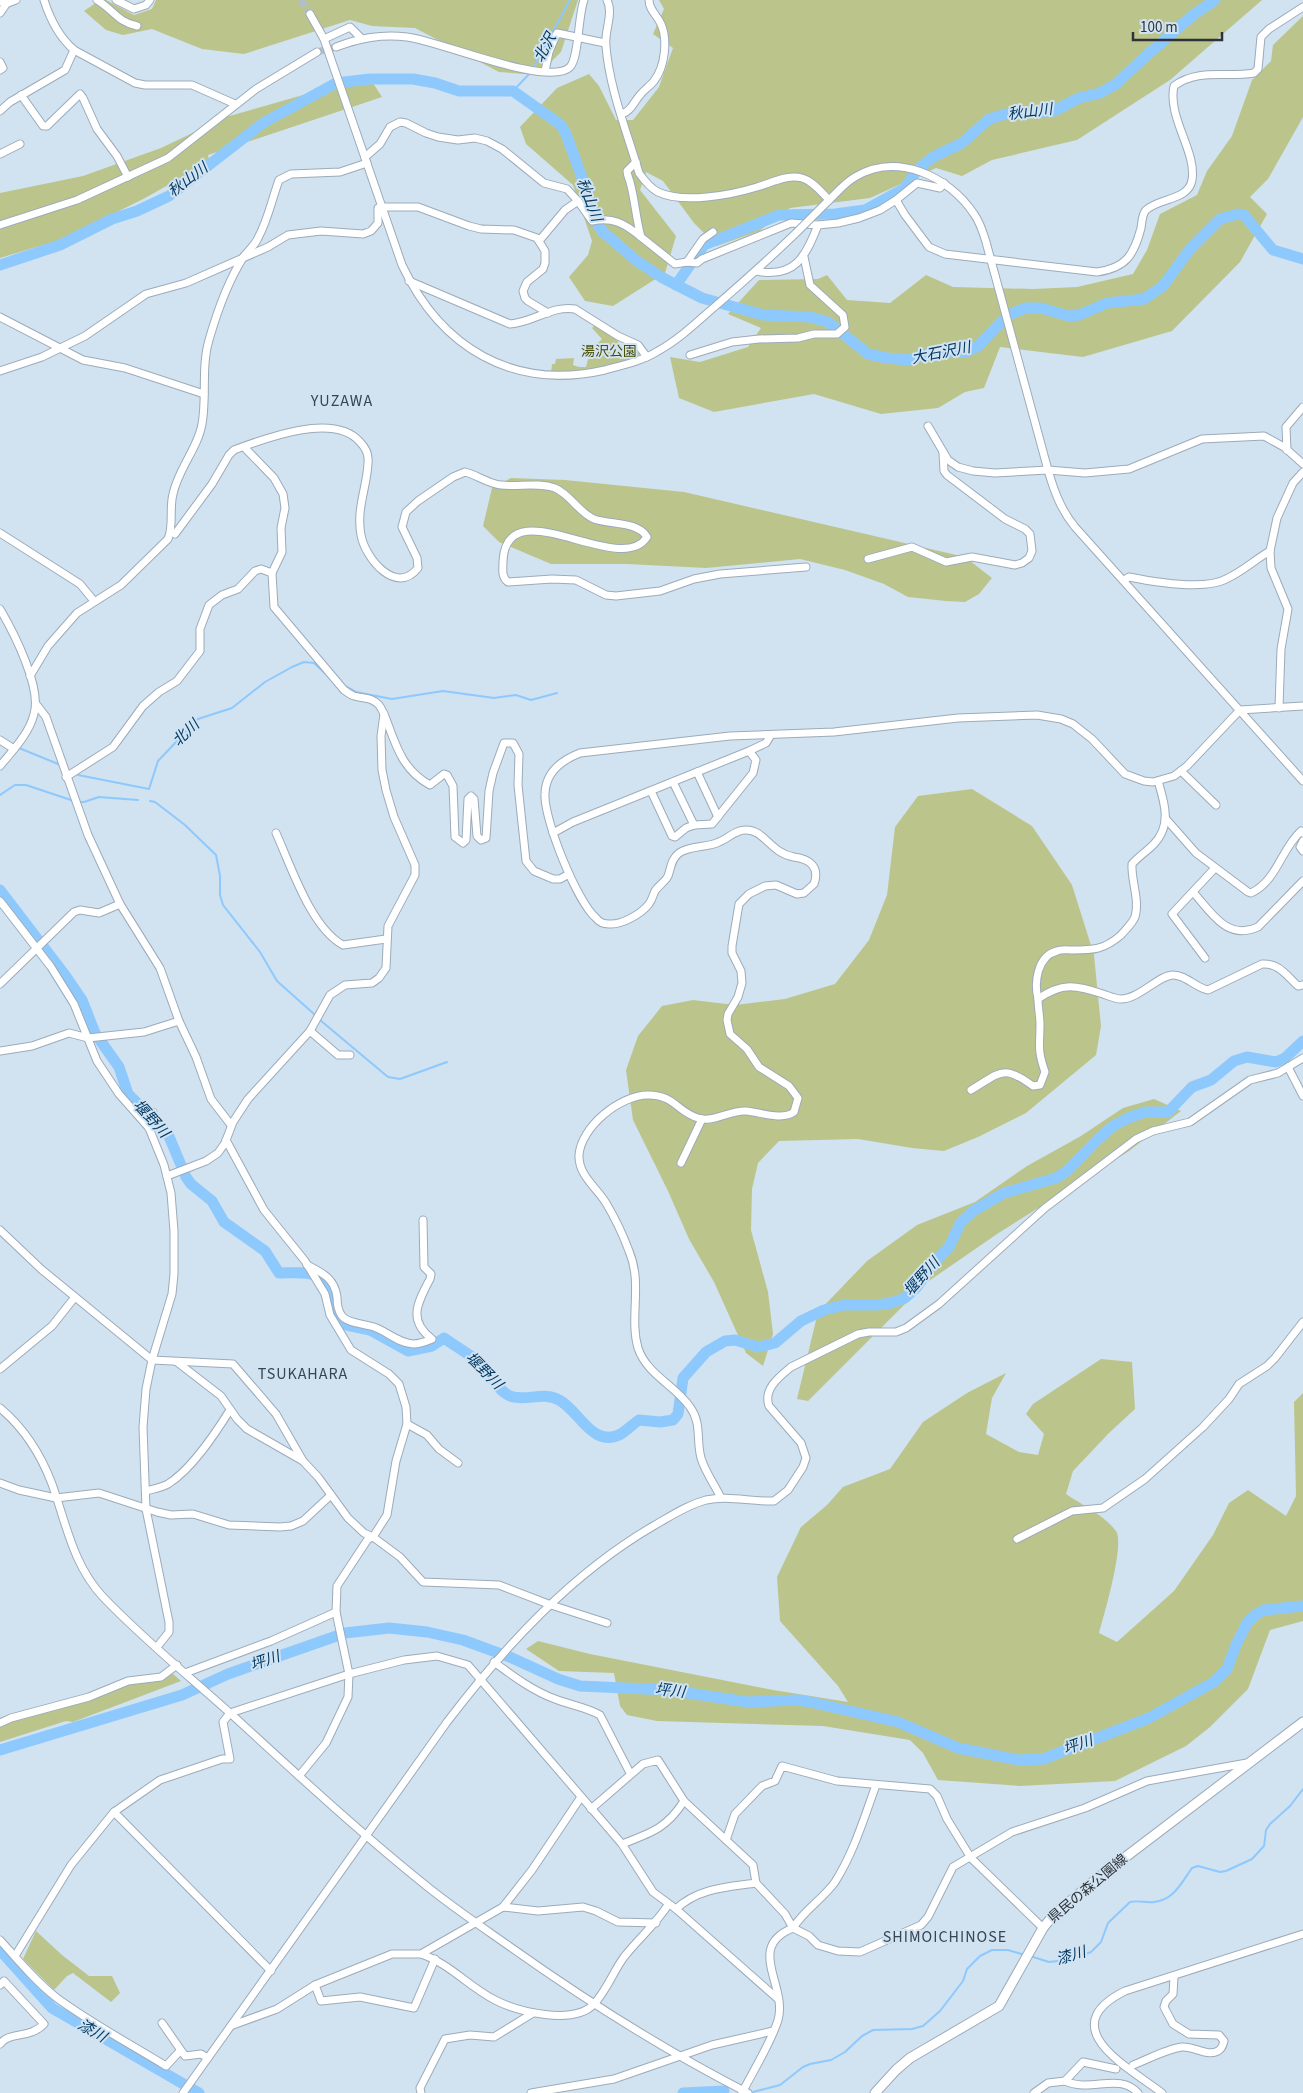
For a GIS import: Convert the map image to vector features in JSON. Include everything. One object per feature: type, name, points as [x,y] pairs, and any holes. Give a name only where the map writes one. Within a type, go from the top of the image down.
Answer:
[{"type":"main road","name":"県民の森公園線","points":[[875,2093],[910,2058],[999,2006],[1041,1932],[1052,1917],[1094,1881],[1303,1722]]},
{"type":"street","points":[[0,13],[3,2],[16,0]]},
{"type":"street","points":[[44,0],[57,30],[74,50],[134,83],[145,85],[192,85],[235,104]]},
{"type":"street","points":[[97,0],[108,6],[121,21],[137,26]]},
{"type":"street","points":[[116,0],[134,9],[146,5],[150,0]]},
{"type":"street","points":[[336,46],[361,38],[379,35],[409,37],[465,52],[494,63],[528,69],[564,71],[574,61],[584,0]]},
{"type":"street","points":[[607,0],[610,10],[605,43],[609,66],[639,173],[646,183],[657,191],[668,195],[684,197],[722,195],[792,177],[804,178],[828,201]]},
{"type":"street","points":[[622,114],[630,110],[639,95],[654,80],[663,59],[665,43],[663,29],[650,8],[649,0]]},
{"type":"street","points":[[896,200],[904,215],[934,251],[945,254],[1096,272],[1112,270],[1124,263],[1133,253],[1144,212],[1151,206],[1184,193],[1190,186],[1192,180],[1191,163],[1176,117],[1174,86],[1194,75],[1254,73],[1258,69],[1261,36],[1303,7]]},
{"type":"street","points":[[310,14],[324,39],[402,265],[414,290],[435,320],[458,340],[474,351],[503,365],[528,372],[576,375],[620,366],[646,356],[680,336],[756,271],[849,182],[871,170],[903,167],[927,174],[944,183],[964,201],[975,215],[986,242],[1054,492],[1068,519],[1303,782]]},
{"type":"street","points":[[324,39],[350,27],[361,38]]},
{"type":"street","points":[[541,70],[557,33],[605,43]]},
{"type":"street","points":[[0,111],[21,95],[65,70],[74,50]]},
{"type":"street","points":[[0,225],[77,200],[168,158],[235,104],[287,68],[317,52]]},
{"type":"street","points":[[0,62],[3,68],[0,70]]},
{"type":"street","points":[[21,95],[43,126],[47,126],[80,94],[84,98],[97,129],[117,156],[128,176]]},
{"type":"street","points":[[30,676],[39,658],[62,628],[77,613],[121,585],[168,539],[171,531],[170,509],[179,473],[202,424],[208,344],[215,320],[230,283],[260,234],[279,180],[291,174],[340,172],[366,160],[394,124],[406,123],[426,133],[438,136],[458,140],[475,138],[488,141],[544,183],[567,189],[592,221],[603,219],[625,224],[675,264],[697,263],[702,259],[791,223],[818,225],[859,218],[880,210],[917,183],[940,188],[944,183]]},
{"type":"street","points":[[0,154],[20,144]]},
{"type":"street","points":[[636,162],[626,174],[630,182],[635,217],[641,237]]},
{"type":"street","points":[[539,241],[565,210],[578,201]]},
{"type":"street","points":[[0,371],[42,357],[85,336],[146,294],[186,283],[268,247],[288,235],[301,232],[363,234],[371,232],[378,224],[378,208],[382,207],[418,207],[469,226],[481,229],[514,230],[539,241],[545,251],[545,263],[543,269],[527,282],[523,291],[528,301],[548,313]]},
{"type":"street","points":[[756,271],[766,273],[780,272],[791,268],[804,257],[818,225]]},
{"type":"street","points":[[687,262],[703,239],[713,232]]},
{"type":"street","points":[[690,355],[732,342],[798,338],[814,334],[837,334],[843,329],[843,315],[810,285],[804,257]]},
{"type":"street","points":[[409,281],[510,324],[517,324],[568,308],[580,310],[618,336],[638,345],[646,356]]},
{"type":"street","points":[[0,318],[83,360],[124,368],[204,394]]},
{"type":"street","points":[[1287,450],[1286,426],[1303,407]]},
{"type":"street","points":[[928,426],[948,460],[958,467],[973,471],[995,473],[1048,470],[1085,473],[1129,469],[1202,439],[1264,436],[1287,450],[1303,464]]},
{"type":"street","points":[[175,534],[212,484],[234,450],[289,433],[325,427],[355,436],[366,451],[369,462],[360,509],[361,534],[371,559],[384,573],[398,578],[413,574],[418,568],[417,558],[402,527],[406,512],[453,477],[465,472],[498,485],[555,488],[564,493],[585,515],[596,520],[640,529],[647,537],[644,543],[636,546],[610,548],[572,538],[525,531],[506,544],[503,571],[504,578],[508,582],[552,578],[576,580],[606,594],[616,596],[660,592],[694,579],[720,574],[806,567]]},
{"type":"street","points":[[244,447],[280,485],[285,508],[281,528],[282,552],[272,573],[274,607],[344,690],[354,696],[373,699],[384,713],[402,760],[411,772],[430,785],[444,774],[450,779],[453,786],[455,837],[462,843],[466,840],[468,799],[471,796],[474,799],[477,836],[482,840],[486,838],[488,791],[493,773],[504,743],[513,743],[519,754],[518,785],[526,861],[534,871],[553,878],[560,879],[569,874]]},
{"type":"street","points":[[868,559],[912,547],[921,549],[936,559],[946,562],[972,557],[1015,565],[1029,558],[1032,551],[1030,534],[1025,529],[1005,519],[947,474],[944,471],[943,453]]},
{"type":"street","points":[[1279,708],[1281,649],[1288,609],[1271,568],[1270,551],[1278,518],[1293,483],[1303,472]]},
{"type":"street","points":[[0,533],[80,584],[94,602]]},
{"type":"street","points":[[1124,580],[1130,577],[1173,584],[1205,585],[1228,579],[1270,551]]},
{"type":"street","points":[[66,777],[113,748],[143,706],[159,692],[177,681],[200,651],[200,628],[209,605],[214,600],[238,589],[254,571],[261,569],[272,573]]},
{"type":"street","points":[[0,609],[20,648],[30,676],[36,704],[34,715],[26,733],[0,766]]},
{"type":"street","points":[[36,704],[46,717],[88,835],[120,904],[160,968],[179,1021],[196,1057],[211,1099],[232,1125]]},
{"type":"street","points":[[722,1498],[701,1459],[698,1426],[692,1409],[677,1392],[657,1376],[642,1357],[636,1337],[637,1283],[630,1251],[607,1204],[580,1166],[579,1156],[584,1136],[590,1128],[612,1108],[629,1098],[660,1096],[671,1100],[688,1113],[702,1119],[737,1111],[789,1115],[796,1108],[798,1098],[793,1089],[759,1068],[747,1049],[730,1034],[727,1020],[728,1014],[741,990],[742,977],[732,946],[737,911],[743,900],[757,889],[770,885],[780,886],[797,894],[804,893],[814,884],[816,877],[814,867],[806,859],[780,854],[759,834],[746,830],[737,831],[713,844],[679,853],[672,862],[666,878],[655,891],[648,906],[616,924],[602,922],[591,914],[569,874],[554,833],[547,809],[545,792],[555,767],[566,758],[580,753],[730,736],[834,732],[958,718],[1024,714],[1046,716],[1067,722],[1082,730],[1125,774],[1144,781],[1158,781],[1174,776],[1182,771],[1240,710],[1303,706]]},
{"type":"street","points":[[167,1176],[206,1161],[218,1153],[248,1099],[310,1031],[330,995],[344,985],[372,983],[379,978],[386,968],[388,958],[386,939],[388,926],[415,875],[415,865],[394,817],[382,770],[381,736],[384,713]]},
{"type":"street","points":[[554,833],[573,822],[749,752],[766,743],[771,735]]},
{"type":"street","points":[[0,740],[14,749]]},
{"type":"street","points":[[651,790],[672,836],[675,837],[686,828],[694,825],[708,826],[735,798],[755,770],[756,760],[749,752]]},
{"type":"street","points":[[1182,771],[1216,805]]},
{"type":"street","points":[[697,772],[718,817]]},
{"type":"street","points":[[971,1090],[1000,1072],[1009,1072],[1034,1086],[1040,1085],[1045,1072],[1038,1044],[1040,1022],[1035,988],[1036,977],[1048,955],[1057,950],[1100,949],[1112,943],[1131,925],[1135,916],[1136,900],[1132,864],[1161,836],[1166,819],[1158,781]]},
{"type":"street","points":[[673,782],[694,825]]},
{"type":"street","points":[[1166,819],[1196,853],[1251,893],[1274,873],[1292,839],[1301,831],[1303,833]]},
{"type":"street","points":[[276,833],[309,906],[325,933],[342,945],[386,939]]},
{"type":"street","points":[[1303,841],[1300,847],[1303,851]]},
{"type":"street","points":[[1204,958],[1172,914],[1215,868]]},
{"type":"street","points":[[1193,892],[1229,929],[1239,932],[1249,931],[1258,927],[1303,881]]},
{"type":"street","points":[[0,901],[52,967],[74,1004],[97,1061],[107,1078],[149,1128],[164,1163],[167,1176],[174,1231],[174,1274],[172,1294],[152,1360],[146,1389],[143,1427],[146,1509],[169,1622],[169,1632],[157,1647]]},
{"type":"street","points":[[0,984],[74,912],[80,910],[99,913],[120,904]]},
{"type":"street","points":[[1038,999],[1068,985],[1084,987],[1119,999],[1129,998],[1172,975],[1181,976],[1200,988],[1208,990],[1262,964],[1271,963],[1278,966],[1298,986],[1303,985]]},
{"type":"street","points":[[0,1050],[32,1046],[69,1033],[88,1038],[144,1032],[179,1021]]},
{"type":"street","points":[[310,1031],[338,1055],[350,1055]]},
{"type":"street","points":[[183,2093],[366,1834],[480,1679],[507,1648],[595,1566],[631,1539],[688,1506],[722,1498],[774,1501],[782,1497],[788,1490],[803,1467],[806,1458],[801,1442],[769,1406],[767,1399],[768,1392],[774,1384],[791,1367],[858,1334],[896,1332],[906,1328],[939,1304],[1045,1208],[1136,1139],[1153,1131],[1190,1122],[1250,1080],[1278,1073],[1303,1058]]},
{"type":"street","points":[[1288,1067],[1303,1096]]},
{"type":"street","points":[[149,1128],[153,1112]]},
{"type":"street","points":[[681,1164],[702,1119]]},
{"type":"street","points":[[226,1140],[264,1210],[308,1266],[325,1294],[330,1315],[351,1350],[389,1374],[399,1384],[406,1407],[408,1424],[396,1461],[386,1515],[337,1586],[336,1612],[349,1674],[348,1698],[326,1743],[299,1776]]},
{"type":"street","points":[[308,1266],[327,1276],[335,1288],[340,1312],[346,1320],[379,1329],[396,1340],[406,1343],[423,1343],[432,1339],[419,1328],[417,1319],[418,1307],[430,1278],[430,1274],[424,1267],[423,1220]]},
{"type":"street","points":[[0,1230],[41,1270],[152,1360],[233,1364],[276,1414],[303,1461],[348,1518],[364,1533],[373,1536],[400,1557],[423,1582],[499,1585],[551,1605],[607,1623]]},
{"type":"street","points":[[328,1301],[335,1288]]},
{"type":"street","points":[[0,1368],[52,1326],[75,1297]]},
{"type":"street","points":[[1017,1539],[1072,1511],[1103,1508],[1145,1479],[1203,1428],[1229,1399],[1239,1384],[1267,1366],[1303,1322]]},
{"type":"street","points":[[176,1361],[221,1396],[247,1430],[303,1461]]},
{"type":"street","points":[[0,1408],[25,1434],[41,1458],[73,1548],[85,1572],[102,1595],[185,1673],[299,1776],[430,1889],[594,2004],[744,2092],[778,2018],[778,1999],[769,1954],[774,1940],[793,1928],[798,1919],[834,1883],[853,1847],[876,1785]]},
{"type":"street","points":[[146,1491],[166,1485],[176,1478],[202,1450],[230,1410]]},
{"type":"street","points":[[408,1424],[427,1435],[439,1449],[458,1463]]},
{"type":"street","points":[[0,1483],[20,1490],[56,1498],[99,1493],[146,1509],[171,1515],[193,1514],[229,1525],[280,1527],[291,1526],[303,1521],[331,1495]]},
{"type":"street","points":[[185,1673],[270,1641],[336,1612]]},
{"type":"street","points":[[15,1956],[71,1865],[114,1812],[160,1780],[222,1759],[230,1759],[223,1722],[230,1713],[349,1674],[404,1660],[437,1656],[468,1665],[622,1844],[653,1892],[668,1905],[676,1909],[778,1999]]},
{"type":"street","points":[[497,1659],[520,1681],[554,1699],[600,1715],[630,1774]]},
{"type":"street","points":[[0,1722],[89,1697],[128,1681],[161,1676],[177,1665]]},
{"type":"street","points":[[591,1809],[643,1764],[658,1760],[684,1801],[754,1865],[756,1884],[785,1914],[793,1928],[809,1936],[818,1945],[838,1951],[860,1952],[922,1925],[954,1867],[1012,1832],[1085,1808],[1147,1781],[1248,1763]]},
{"type":"street","points":[[726,1840],[735,1814],[762,1786],[775,1781],[782,1766],[821,1778],[876,1785],[930,1788],[937,1796],[947,1818],[971,1858],[1041,1932]]},
{"type":"street","points":[[421,1954],[503,1907],[532,1870],[581,1797]]},
{"type":"street","points":[[622,1844],[665,1825],[684,1801]]},
{"type":"street","points":[[114,1812],[271,1971]]},
{"type":"street","points":[[676,1909],[683,1902],[709,1890],[756,1884]]},
{"type":"street","points":[[232,2025],[277,2009],[315,1985],[392,1954],[421,1954],[435,1959],[495,2000],[533,2013],[548,2016],[584,2012],[594,2004],[624,1957],[656,1924],[668,1905]]},
{"type":"street","points":[[503,1907],[538,1911],[583,1907],[618,1922],[656,1924]]},
{"type":"street","points":[[1162,2093],[1122,2065],[1106,2050],[1096,2035],[1096,2021],[1102,2008],[1115,1996],[1125,1991],[1174,1977],[1303,1934]]},
{"type":"street","points":[[0,1940],[57,1998],[166,2066],[180,2051]]},
{"type":"street","points":[[315,1985],[321,2001],[360,1997],[414,2008],[435,1959]]},
{"type":"street","points":[[1133,2065],[1169,2050],[1184,2047],[1209,2053],[1218,2051],[1222,2047],[1224,2041],[1219,2035],[1189,2034],[1173,2024],[1164,2007],[1166,2001],[1173,1994],[1174,1977]]},
{"type":"street","points":[[0,2044],[10,2038],[37,2031],[44,2024],[1,1981]]},
{"type":"street","points":[[421,2093],[420,2088],[445,2039],[470,2035],[494,2036],[533,2013]]},
{"type":"street","points":[[162,2023],[184,2056],[201,2054],[208,2058]]},
{"type":"street","points":[[531,2093],[614,2079],[712,2046],[773,2031]]},
{"type":"street","points":[[1034,2093],[1048,2083],[1065,2081],[1084,2062],[1116,2069]]},
{"type":"street","points":[[1065,2081],[1072,2088],[1079,2090],[1088,2091],[1124,2085],[1133,2088],[1138,2093]]},
{"type":"green space","points":[[100,0],[106,0],[134,15],[152,9],[156,0],[578,0],[561,52],[538,75],[499,72],[415,28],[372,26],[350,20],[244,54],[202,49],[152,29],[123,35],[106,30],[84,11]]},
{"type":"green space","points":[[659,0],[1262,0],[1170,80],[1077,140],[992,160],[962,176],[936,168],[870,198],[790,208],[759,231],[717,246],[694,223],[663,181],[646,172],[640,190],[676,236],[665,273],[613,306],[585,301],[569,277],[588,255],[592,241],[573,185],[526,144],[520,127],[557,88],[589,74],[599,86],[616,120],[633,120],[659,87],[673,48],[653,34],[664,9]]},
{"type":"green space","points":[[1303,16],[1303,117],[1268,179],[1250,197],[1267,214],[1240,262],[1172,331],[1083,357],[1000,347],[984,388],[965,392],[938,408],[881,414],[814,394],[714,412],[679,398],[670,357],[700,362],[748,347],[761,328],[728,314],[759,280],[818,279],[827,275],[847,300],[890,303],[926,275],[953,287],[1033,289],[1077,287],[1133,274],[1147,250],[1160,214],[1197,195],[1207,171],[1232,136],[1252,80],[1271,61],[1273,45]]},
{"type":"green space","points":[[373,83],[382,97],[208,155],[209,159],[188,174],[63,239],[0,258],[0,193],[83,176],[161,148],[226,117],[317,91]]},
{"type":"green space","name":"湯沢公園","points":[[595,325],[616,339],[625,350],[635,350],[639,354],[637,358],[595,370],[551,373],[552,364],[555,364],[556,359],[574,358],[573,365],[586,367],[590,351],[602,339],[592,328]]},
{"type":"green space","points":[[511,478],[565,480],[684,492],[965,557],[992,578],[979,594],[965,602],[908,597],[884,584],[845,570],[800,559],[706,568],[627,564],[551,564],[499,542],[483,526],[492,488]]},
{"type":"green space","points":[[972,789],[1032,826],[1072,885],[1094,955],[1101,1026],[1096,1055],[1026,1113],[978,1137],[944,1151],[858,1139],[779,1141],[758,1163],[752,1189],[751,1230],[768,1292],[773,1334],[763,1366],[746,1353],[714,1282],[689,1239],[633,1120],[626,1070],[638,1036],[662,1006],[693,1000],[735,1005],[785,999],[835,984],[869,940],[887,895],[895,827],[918,796]]},
{"type":"green space","points":[[1154,1099],[1181,1111],[1129,1151],[997,1234],[926,1283],[808,1401],[797,1399],[818,1312],[867,1261],[917,1225],[975,1202],[1027,1166],[1081,1136],[1123,1108]]},
{"type":"green space","points":[[1101,1359],[1132,1362],[1135,1409],[1073,1471],[1066,1494],[1099,1515],[1116,1531],[1118,1550],[1116,1564],[1099,1633],[1117,1642],[1174,1591],[1213,1535],[1229,1503],[1248,1490],[1286,1516],[1296,1496],[1294,1402],[1303,1393],[1303,1621],[1270,1630],[1248,1689],[1210,1727],[1186,1746],[1115,1781],[1020,1786],[938,1780],[923,1753],[910,1740],[823,1726],[657,1721],[627,1715],[620,1706],[614,1673],[559,1671],[526,1649],[538,1641],[590,1654],[773,1690],[848,1702],[838,1686],[780,1621],[777,1577],[801,1527],[827,1505],[843,1487],[890,1469],[923,1422],[967,1393],[1006,1373],[992,1398],[986,1434],[1019,1452],[1038,1455],[1044,1434],[1026,1414],[1033,1404]]},
{"type":"green space","points":[[172,1673],[181,1681],[73,1722],[66,1721],[0,1742],[0,1724],[129,1683]]},
{"type":"green space","points":[[36,1931],[89,1976],[112,1976],[120,1993],[111,2002],[73,1973],[67,1976],[54,1990],[23,1959]]},
{"type":"waterway","name":"北沢","points":[[533,68],[570,0]]},
{"type":"waterway","name":"秋山川","points":[[676,285],[704,245],[779,215],[835,214],[865,210],[905,188],[918,169],[933,157],[962,143],[989,119],[1006,114],[1054,111],[1079,98],[1100,93],[1116,84],[1193,15],[1215,0]]},
{"type":"waterway","name":"北沢","points":[[513,91],[531,72]]},
{"type":"waterway","name":"秋山川","points":[[0,265],[60,245],[112,219],[137,211],[169,196],[263,123],[336,83],[370,79],[413,79],[435,83],[459,91],[513,91],[561,125],[580,172],[595,220],[602,231],[637,261],[661,277],[702,298],[763,315],[810,317],[828,322],[868,354],[887,358],[908,360],[937,351],[966,352],[978,346],[1008,315],[1026,308],[1041,308],[1069,316],[1079,315],[1107,303],[1144,299],[1163,286],[1190,249],[1220,219],[1238,214],[1244,215],[1273,250],[1303,259]]},
{"type":"waterway","name":"北川","points":[[78,775],[149,789],[158,761],[198,719],[232,708],[265,682],[304,662],[314,663],[329,677]]},
{"type":"waterway","name":"北川","points":[[345,686],[356,692],[392,699],[443,691],[494,698],[516,695],[531,700],[557,693]]},
{"type":"waterway","name":"北川","points":[[19,748],[58,764]]},
{"type":"waterway","points":[[0,795],[15,785],[26,785],[74,801]]},
{"type":"waterway","points":[[79,802],[99,797],[138,800]]},
{"type":"waterway","points":[[150,801],[155,802],[185,825],[216,855],[220,876],[220,895],[223,905],[260,952],[277,981],[314,1014]]},
{"type":"waterway","name":"堰野川","points":[[0,890],[82,1000],[95,1033],[119,1067],[128,1094],[168,1134],[186,1177],[191,1184],[212,1201],[224,1222],[265,1251],[279,1273],[312,1274],[324,1281],[329,1288],[337,1315],[342,1324],[370,1330],[408,1351],[432,1346],[444,1338],[478,1361],[506,1394],[516,1398],[553,1397],[566,1405],[594,1432],[602,1436],[611,1437],[621,1434],[639,1420],[660,1422],[673,1420],[678,1414],[683,1378],[706,1352],[725,1341],[735,1340],[758,1347],[775,1343],[801,1321],[824,1310],[844,1305],[891,1303],[905,1298],[916,1288],[933,1264],[949,1247],[961,1222],[973,1211],[1004,1193],[1056,1178],[1067,1171],[1113,1126],[1145,1112],[1168,1112],[1192,1087],[1211,1080],[1234,1061],[1247,1057],[1276,1062],[1285,1058],[1303,1041]]},
{"type":"waterway","points":[[320,1020],[388,1077],[400,1079],[447,1062]]},
{"type":"waterway","name":"坪川","points":[[0,1750],[182,1695],[228,1674],[345,1633],[389,1628],[427,1632],[463,1640],[512,1658],[558,1679],[580,1686],[668,1690],[748,1702],[798,1700],[898,1722],[958,1748],[1019,1760],[1043,1759],[1149,1718],[1214,1682],[1227,1669],[1247,1623],[1255,1615],[1264,1610],[1303,1606]]},
{"type":"waterway","name":"漆川","points":[[1030,1956],[1049,1962],[1068,1960],[1091,1952],[1101,1942],[1108,1923],[1130,1902],[1154,1902],[1167,1898],[1177,1890],[1192,1868],[1198,1866],[1220,1872],[1252,1859],[1264,1846],[1266,1830],[1270,1824],[1290,1806],[1303,1789]]},
{"type":"waterway","name":"漆川","points":[[0,1950],[52,2008],[199,2093]]},
{"type":"waterway","name":"漆川","points":[[753,2092],[780,2085],[803,2067],[810,2064],[831,2060],[845,2052],[862,2036],[873,2030],[912,2029],[923,2026],[940,2011],[963,1981],[967,1969],[980,1956],[992,1950],[1008,1950],[1025,1955]]},
{"type":"waterway","name":"漆川","points":[[683,2093],[724,2091]]},
{"type":"tunnel","points":[[301,0],[310,14]]},
{"type":"tunnel","points":[[317,52],[336,47]]},
{"type":"district","name":"YUZAWA","points":[[342,401]]},
{"type":"district","name":"TSUKAHARA","points":[[303,1374]]},
{"type":"district","name":"SHIMOICHINOSE","points":[[945,1937]]},
{"type":"water label","name":"大石沢川","points":[[941,353]]}]
